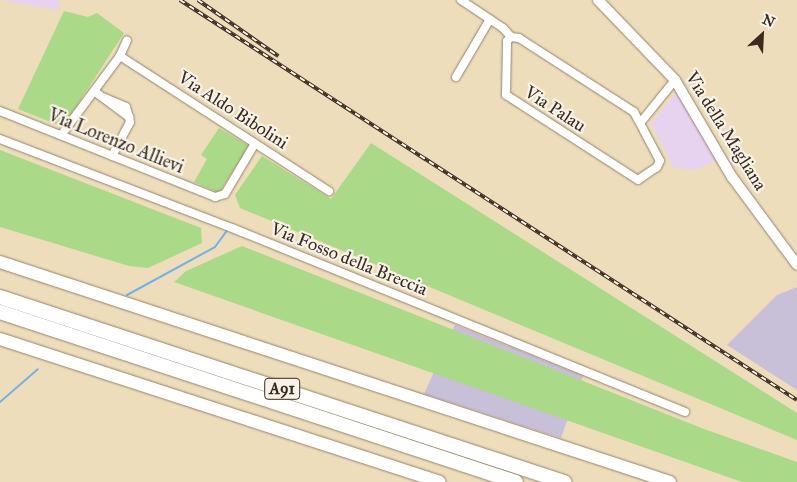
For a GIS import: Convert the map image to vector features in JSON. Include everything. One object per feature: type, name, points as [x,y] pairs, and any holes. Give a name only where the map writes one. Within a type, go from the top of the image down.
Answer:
[{"type":"highway","points":[[0,262],[670,482]]},
{"type":"highway","name":"A91","points":[[0,297],[564,482]]},
{"type":"highway","name":"A91","points":[[0,312],[516,482]]},
{"type":"highway","points":[[0,339],[439,482]]},
{"type":"main road","name":"Via della Magliana","points":[[598,0],[675,80],[732,177],[797,265]]},
{"type":"street","points":[[461,0],[490,19],[511,37],[519,38],[632,110],[641,122],[675,80]]},
{"type":"street","points":[[456,77],[490,19]]},
{"type":"street","name":"Via Palau","points":[[511,37],[508,41],[506,95],[638,180],[646,177],[660,161],[641,122]]},
{"type":"street","points":[[62,134],[120,56],[127,40]]},
{"type":"street","name":"Via Aldo Bibolini","points":[[120,56],[242,133],[254,145],[328,190]]},
{"type":"street","points":[[94,91],[129,117],[130,122],[112,156]]},
{"type":"street","name":"Via Lorenzo Allievi","points":[[0,111],[62,134],[215,197],[222,197],[254,145]]},
{"type":"street","name":"Via Fosso della Breccia","points":[[0,139],[233,229],[685,412]]},
{"type":"shaded area","points":[[0,0],[60,0],[58,10]]},
{"type":"shaded area","points":[[677,92],[717,160],[696,170],[674,168],[651,123]]},
{"type":"shaded area","points":[[797,287],[797,390],[727,345],[777,295]]},
{"type":"shaded area","points":[[455,325],[583,376],[561,438],[424,394]]},
{"type":"green space","points":[[64,11],[88,17],[97,13],[124,33],[63,127],[18,109]]},
{"type":"green space","points":[[219,128],[249,146],[219,193],[194,182],[207,159],[201,155]]},
{"type":"green space","points":[[371,143],[797,413],[797,440],[240,208],[235,195],[262,156],[331,199]]},
{"type":"green space","points":[[0,150],[201,228],[202,243],[148,268],[129,266],[0,227]]},
{"type":"green space","points":[[242,246],[704,429],[797,462],[797,482],[742,482],[174,282],[186,271]]},
{"type":"waterway","points":[[127,295],[215,247],[228,229]]},
{"type":"waterway","points":[[0,402],[38,369]]},
{"type":"railway","points":[[180,0],[797,400]]},
{"type":"railway","points":[[198,0],[278,56]]}]
